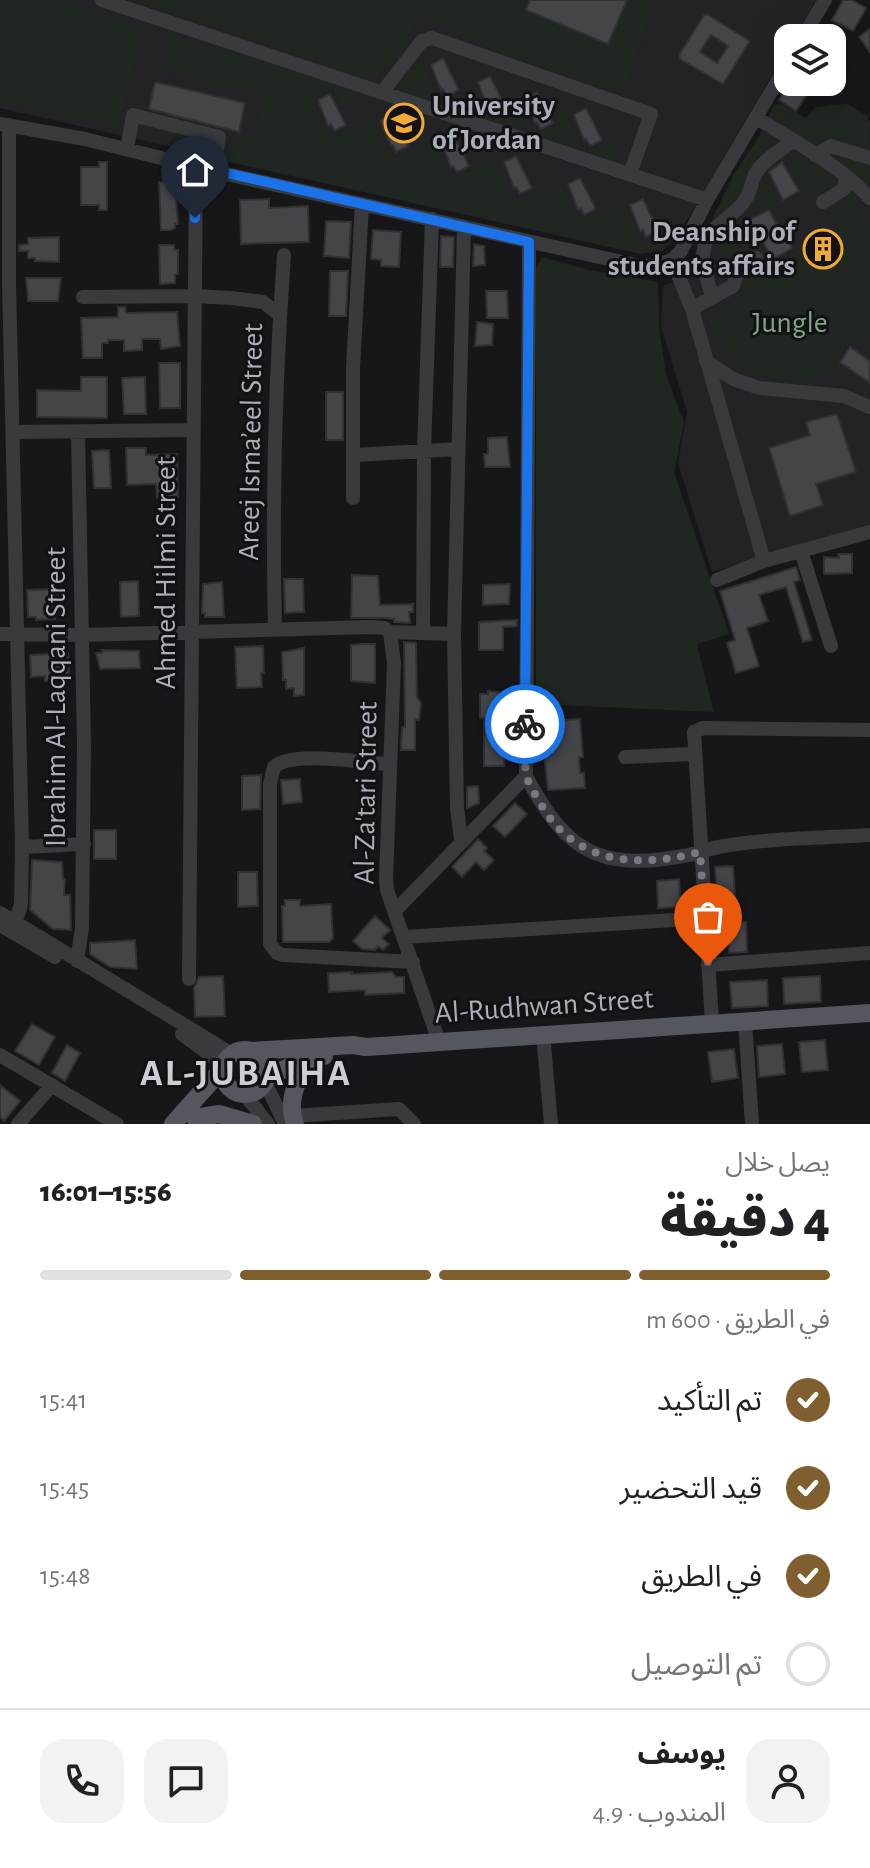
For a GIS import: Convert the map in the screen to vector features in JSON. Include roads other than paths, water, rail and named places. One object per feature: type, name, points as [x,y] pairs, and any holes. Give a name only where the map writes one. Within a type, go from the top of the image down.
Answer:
[{"type":"main road","name":"Al-Rudhwan Street","points":[[266,1079],[309,1058],[366,1047],[870,1013]]},
{"type":"main road","name":"Al-Rudhwan Street","points":[[252,1051],[353,1045],[366,1047]]},
{"type":"main road","points":[[173,1124],[241,1050],[261,1056],[267,1066],[266,1079],[260,1089],[241,1094],[191,1121]]},
{"type":"main road","points":[[291,1121],[294,1088],[309,1058]]},
{"type":"main road","points":[[226,1063],[225,1084],[241,1094]]},
{"type":"main road","points":[[191,1121],[219,1114],[253,1124]]},
{"type":"street","points":[[102,0],[707,200]]},
{"type":"street","points":[[811,24],[826,1]]},
{"type":"street","points":[[383,91],[422,41],[432,38],[651,114],[630,174]]},
{"type":"street","points":[[6,922],[11,903],[19,895],[22,847],[14,432],[4,283],[4,124],[127,149],[640,266],[672,260],[681,251],[707,200],[774,88]]},
{"type":"street","points":[[127,149],[133,115],[219,137],[213,171]]},
{"type":"street","points":[[757,118],[815,155],[870,198]]},
{"type":"street","points":[[711,298],[703,256],[710,233],[746,198],[752,175],[792,141]]},
{"type":"street","points":[[815,155],[831,146],[870,158]]},
{"type":"street","name":"Ahmed Hilmi Street","points":[[189,979],[196,166]]},
{"type":"street","points":[[823,202],[844,189],[846,177]]},
{"type":"street","points":[[353,498],[353,368],[362,204]]},
{"type":"street","points":[[423,632],[424,451],[432,219]]},
{"type":"street","points":[[461,840],[457,808],[454,634],[464,227]]},
{"type":"street","points":[[529,242],[526,776],[554,823],[577,845],[592,853],[633,862],[672,858],[738,844],[870,835]]},
{"type":"street","name":"Areej Isma’eel Street","points":[[275,630],[280,315],[284,255]]},
{"type":"street","points":[[692,309],[733,286],[741,262],[756,258]]},
{"type":"street","points":[[672,260],[692,309],[764,561]]},
{"type":"street","points":[[83,297],[193,296],[263,302],[280,315]]},
{"type":"street","points":[[706,361],[733,379],[759,388],[844,396],[870,407]]},
{"type":"street","points":[[14,432],[192,430]]},
{"type":"street","name":"Ibrahim Al-Laqqani Street","points":[[77,961],[81,944],[84,844],[78,433]]},
{"type":"street","points":[[355,455],[458,449]]},
{"type":"street","points":[[717,580],[764,561],[870,532]]},
{"type":"street","points":[[801,551],[831,646]]},
{"type":"street","points":[[0,634],[82,635],[371,627],[390,632],[454,634]]},
{"type":"street","name":"Al-Za'tari Street","points":[[390,632],[394,663],[386,879],[439,1042]]},
{"type":"street","points":[[712,1023],[694,732],[703,728],[870,730]]},
{"type":"street","points":[[625,757],[693,754]]},
{"type":"street","points":[[389,764],[299,759],[282,761],[274,767],[270,784],[269,936],[273,949],[283,955],[413,962]]},
{"type":"street","points":[[396,910],[526,776]]},
{"type":"street","points":[[22,847],[84,844]]},
{"type":"street","points":[[405,937],[705,918]]},
{"type":"street","points":[[6,922],[77,961],[226,1063]]},
{"type":"street","points":[[6,922],[226,1063]]},
{"type":"street","points":[[708,965],[870,953]]},
{"type":"street","points":[[745,1021],[752,1124]]},
{"type":"street","points":[[543,1033],[551,1124]]},
{"type":"street","points":[[0,1055],[117,1124]]},
{"type":"street","points":[[266,1079],[291,1121],[399,1109],[414,1124]]},
{"type":"street","points":[[18,1124],[52,1085]]},
{"type":"street","points":[[241,1094],[268,1124]]},
{"type":"place","name":"University of Jordan","points":[[404,123]]},
{"type":"place","name":"Deanship of students affairs","points":[[823,249]]},
{"type":"district","name":"AL-JUBAIHA","points":[[246,1074]]},
{"type":"park label","name":"Jungle","points":[[790,323]]}]
